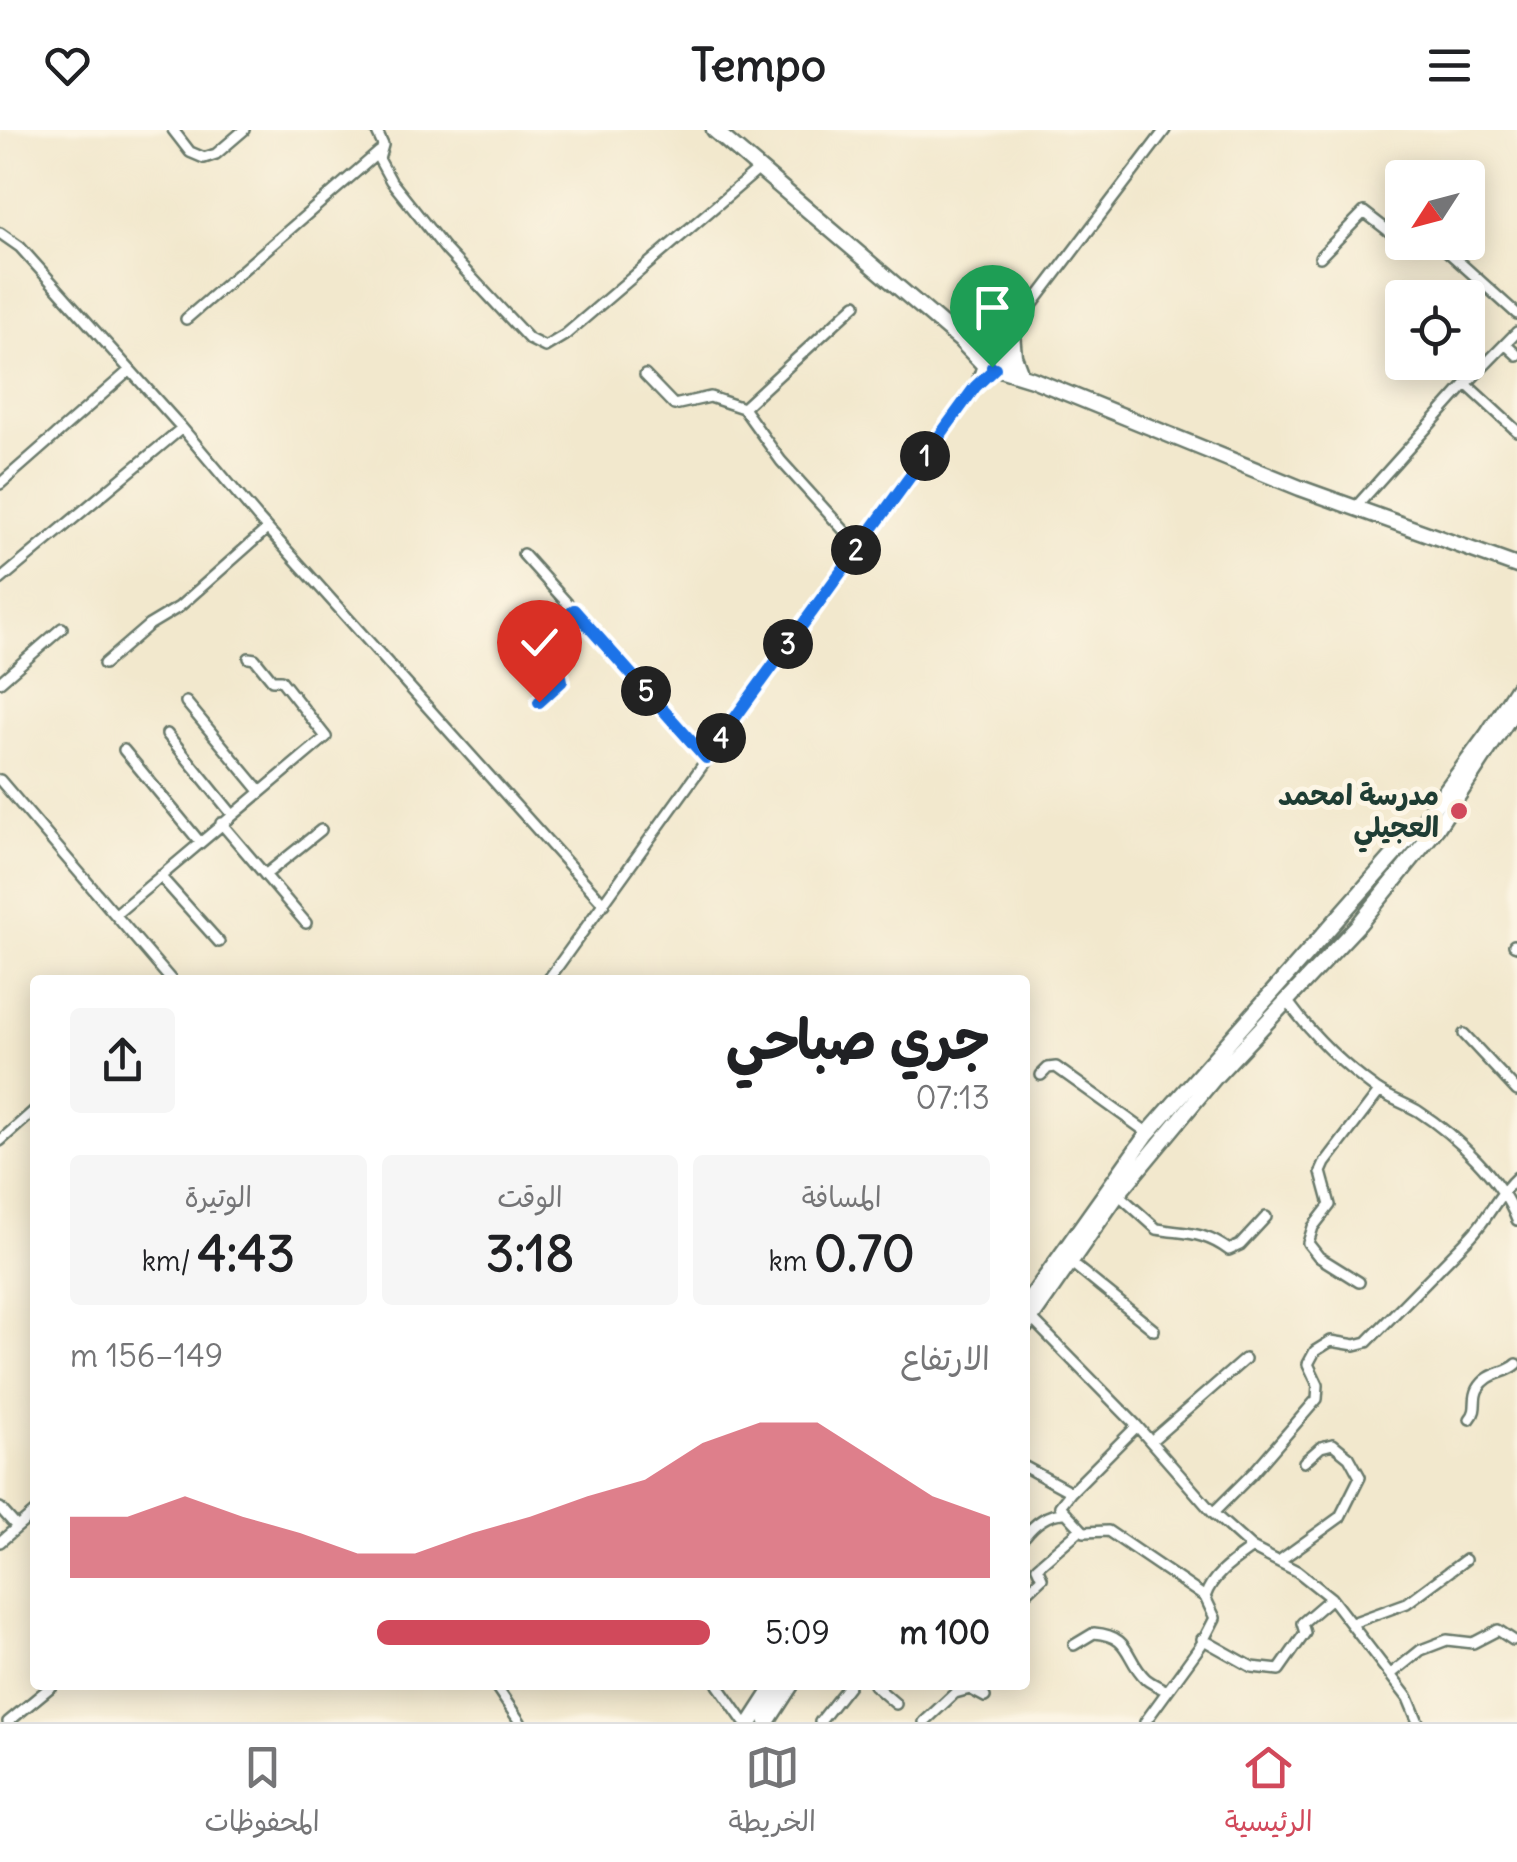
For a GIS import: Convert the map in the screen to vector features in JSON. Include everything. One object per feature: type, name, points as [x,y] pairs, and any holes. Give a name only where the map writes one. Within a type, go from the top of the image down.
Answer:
[{"type":"main road","points":[[714,130],[960,340],[991,360],[1354,509],[1517,566]]},
{"type":"main road","points":[[1014,329],[1016,363],[1027,376]]},
{"type":"main road","points":[[1030,1304],[1069,1262],[1118,1194],[1216,1076],[1358,924],[1437,828],[1511,716],[1517,688]]},
{"type":"main road","points":[[1030,1303],[1148,1133],[1421,824],[1511,716]]},
{"type":"main road","points":[[747,1722],[771,1690]]},
{"type":"main road","points":[[767,1722],[788,1690]]},
{"type":"street","points":[[173,130],[190,152],[204,158],[216,154],[244,130]]},
{"type":"street","points":[[186,319],[379,152],[383,145],[376,130]]},
{"type":"street","points":[[552,975],[991,360],[1164,130]]},
{"type":"street","points":[[379,152],[381,166],[391,181],[446,250],[529,338],[545,347],[565,335],[759,169]]},
{"type":"street","points":[[1320,256],[1364,212],[1385,228]]},
{"type":"street","points":[[0,233],[20,247],[604,904]]},
{"type":"street","points":[[1457,260],[1517,314]]},
{"type":"street","points":[[744,408],[856,304]]},
{"type":"street","points":[[991,360],[1014,329]]},
{"type":"street","points":[[1354,509],[1517,332]]},
{"type":"street","points":[[1505,344],[1517,355]]},
{"type":"street","points":[[0,484],[130,370]]},
{"type":"street","points":[[644,375],[674,405],[710,397],[744,408],[787,468],[858,547]]},
{"type":"street","points":[[1466,384],[1517,431]]},
{"type":"street","points":[[0,580],[182,428]]},
{"type":"street","points":[[104,664],[149,625],[179,608],[267,529]]},
{"type":"street","points":[[523,554],[706,758]]},
{"type":"street","points":[[539,702],[562,681],[560,670],[542,646],[541,638],[574,610]]},
{"type":"street","points":[[0,682],[62,628]]},
{"type":"street","points":[[116,914],[326,736],[281,680],[272,680],[255,659],[249,658]]},
{"type":"street","points":[[186,702],[260,791]]},
{"type":"street","points":[[167,734],[232,814]]},
{"type":"street","points":[[124,750],[199,842]]},
{"type":"street","points":[[0,780],[167,975]]},
{"type":"street","points":[[222,823],[306,923]]},
{"type":"street","points":[[265,874],[321,830]]},
{"type":"street","points":[[160,876],[219,942]]},
{"type":"street","points":[[1288,1002],[1330,1050],[1380,1092],[1434,1123],[1468,1154],[1501,1192],[1517,1220]]},
{"type":"street","points":[[1464,1034],[1517,1091]]},
{"type":"street","points":[[1042,1076],[1048,1068],[1056,1068],[1148,1133]]},
{"type":"street","points":[[1359,1282],[1318,1257],[1308,1238],[1330,1205],[1321,1172],[1325,1162],[1380,1092]]},
{"type":"street","points":[[0,1141],[30,1114]]},
{"type":"street","points":[[1214,1513],[1317,1398],[1318,1385],[1308,1364],[1315,1350],[1330,1341],[1356,1345],[1367,1342],[1472,1236],[1501,1192],[1517,1176]]},
{"type":"street","points":[[1118,1194],[1157,1229],[1186,1230],[1229,1250],[1240,1245],[1266,1217]]},
{"type":"street","points":[[1069,1262],[1154,1330]]},
{"type":"street","points":[[1030,1308],[1214,1513],[1252,1548],[1316,1584],[1330,1598],[1408,1698],[1418,1722]]},
{"type":"street","points":[[1151,1441],[1245,1359]]},
{"type":"street","points":[[1470,1419],[1480,1385],[1493,1374],[1517,1364]]},
{"type":"street","points":[[1137,1426],[1060,1506],[1081,1530],[1090,1534],[1108,1531],[1205,1598],[1216,1615],[1202,1644],[1145,1722]]},
{"type":"street","points":[[1279,1561],[1340,1517],[1360,1477],[1349,1457],[1334,1444],[1321,1448],[1304,1462]]},
{"type":"street","points":[[1030,1471],[1070,1492]]},
{"type":"street","points":[[0,1508],[17,1527]]},
{"type":"street","points":[[1030,1531],[1042,1520],[1064,1513]]},
{"type":"street","points":[[0,1542],[30,1516]]},
{"type":"street","points":[[1030,1589],[1042,1578],[1036,1567],[1081,1530]]},
{"type":"street","points":[[1205,1598],[1218,1575],[1252,1548]]},
{"type":"street","points":[[1352,1622],[1407,1604],[1465,1560]]},
{"type":"street","points":[[1202,1639],[1252,1668],[1279,1670],[1299,1646],[1305,1633],[1302,1623],[1330,1598]]},
{"type":"street","points":[[1390,1674],[1421,1650],[1447,1640],[1473,1643],[1498,1630],[1513,1640]]},
{"type":"street","points":[[1074,1646],[1094,1633],[1112,1636],[1122,1641],[1146,1679],[1167,1691]]},
{"type":"street","points":[[8,1722],[46,1690]]},
{"type":"street","points":[[498,1690],[517,1720]]},
{"type":"street","points":[[722,1690],[747,1722]]},
{"type":"street","points":[[820,1722],[845,1690]]},
{"type":"street","points":[[880,1690],[896,1704]]},
{"type":"street","points":[[924,1722],[955,1694],[967,1690]]},
{"type":"street","points":[[972,1690],[985,1697]]},
{"type":"place","name":"مدرسة امحمد العجيلي","points":[[1459,811]]},
{"type":"route","points":[[539,702],[562,681],[560,670],[542,646],[541,638],[574,610],[706,758],[975,387],[995,368],[992,367]]}]
